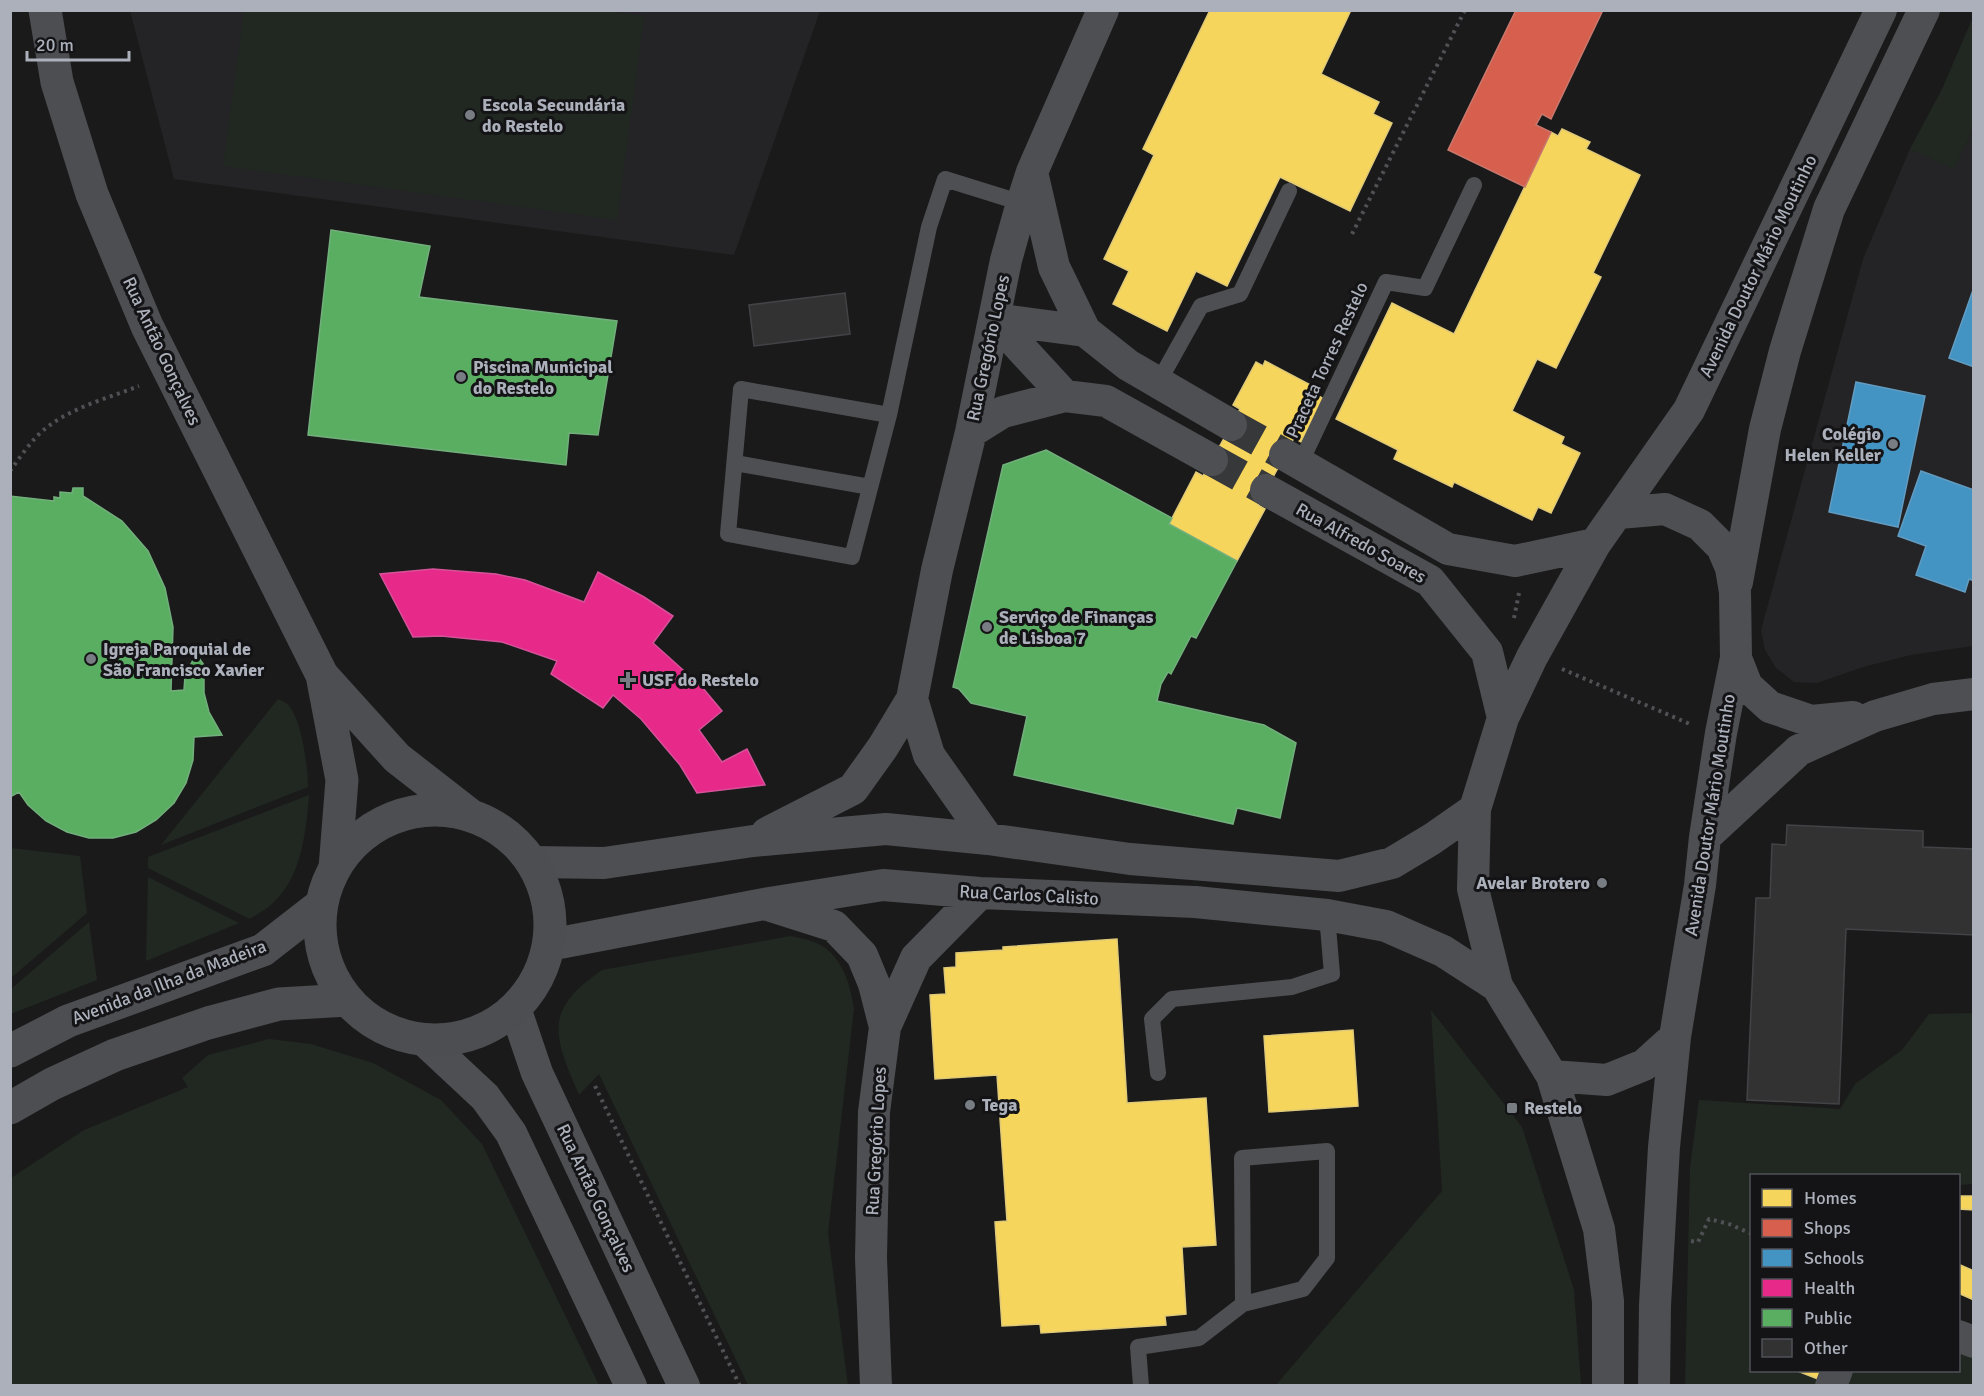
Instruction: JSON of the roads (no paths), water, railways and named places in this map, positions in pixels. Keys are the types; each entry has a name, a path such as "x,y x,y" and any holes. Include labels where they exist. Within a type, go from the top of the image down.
{"main road":[{"name":"Rua Antão Gonçalves","path":"45,10 57,82 92,194 147,326 322,675 397,758 469,814"},
{"name":"Rua Antão Gonçalves","path":"322,675 342,780 335,868"},
{"path":"430,809 469,814 505,832 532,862 544,887 548,906 549,945 537,979 514,1008 488,1028 457,1038 424,1040 396,1033 370,1020 348,1000 330,971 321,938 322,904 335,868 358,838 391,818 430,809"},
{"name":"Avenida da Ilha da Madeira","path":"10,1051 68,1021 263,950 322,904"},
{"path":"10,1108 52,1084 115,1055 208,1023 279,1004 348,1000"}],"street":[{"name":"Rua Gregório Lopes","path":"912,699 937,570 971,432 1006,260 1032,171 1103,10"},
{"name":"Avenida Doutor Mário Moutinho","path":"1608,1386 1608,1300 1599,1229 1552,1076 1497,986 1473,889 1475,808 1503,718 1532,657 1595,544 1619,513 1689,410 1881,10"},
{"name":"Avenida Doutor Mário Moutinho","path":"1735,592 1765,429 1785,351 1829,209 1924,10"},
{"path":"1032,171 1054,267 1085,331 1128,365 1232,425"},
{"path":"994,319 1085,331"},
{"path":"994,319 1065,396"},
{"path":"971,432 1003,412 1065,396 1106,401 1212,460"},
{"name":"Rua Alfredo Soares","path":"1503,718 1487,652 1430,581 1273,494 1292,460 1448,549 1515,561 1595,544"},
{"name":"Avenida Doutor Mário Moutinho","path":"1619,513 1665,509 1700,525 1722,547 1731,568 1735,592 1736,658 1704,837 1700,885 1675,1038 1664,1146 1654,1386"},
{"path":"1736,658 1747,686 1770,707 1811,721 1875,716"},
{"path":"1704,837 1799,750 1875,716 1934,699 1974,694"},
{"path":"912,699 929,755 988,839"},
{"path":"753,841 853,789 883,747 912,699"},
{"path":"532,862 604,863 753,841 886,829 988,839 1130,859 1339,876 1392,863 1432,839 1475,808"},
{"name":"Rua Carlos Calisto","path":"549,945 764,904 883,885 980,893 1195,902 1327,915 1386,926 1443,951 1497,986"},
{"name":"Rua Gregório Lopes","path":"876,1386 871,1258 874,1113 885,1027 916,958 980,893"},
{"path":"764,904 834,926 862,955 874,984 885,1027"},
{"name":"Rua Antão Gonçalves","path":"514,1008 537,1073 684,1386"},
{"path":"1552,1076 1607,1080 1644,1065 1675,1038"},
{"path":"424,1040 485,1097 511,1133 631,1386"},
{"path":"1960,1336 1974,1342"},
{"path":"1831,1386 1837,1372"}],"lane":[{"path":"889,415 741,389 728,534 852,557 889,415 929,227 945,179 1022,203"},
{"name":"Praceta Torres Restelo","path":"1292,460 1386,282 1425,288 1474,185"},
{"path":"1158,383 1201,306 1240,294 1289,190"},
{"path":"735,463 870,487"},
{"path":"1158,1072 1152,1019 1172,999 1292,987 1332,974 1327,915"},
{"path":"1141,1386 1138,1347 1199,1338 1244,1304 1303,1289 1327,1258 1328,1151 1242,1158 1244,1304"}],"tunnel":[{"path":"1231,425 1285,455"},
{"path":"1212,460 1266,490"}],"place":[{"name":"Escola Secundária do Restelo","path":"470,115"},
{"name":"Piscina Municipal do Restelo","path":"461,377"},
{"name":"Colégio Helen Keller","path":"1893,444"},
{"name":"Serviço de Finanças de Lisboa 7","path":"987,627"},
{"name":"Igreja Paroquial de São Francisco Xavier","path":"91,659"},
{"name":"USF do Restelo","path":"628,680"},
{"name":"Avelar Brotero","path":"1602,883"},
{"name":"Tega","path":"970,1105"},
{"name":"Restelo","path":"1512,1108"}]}
